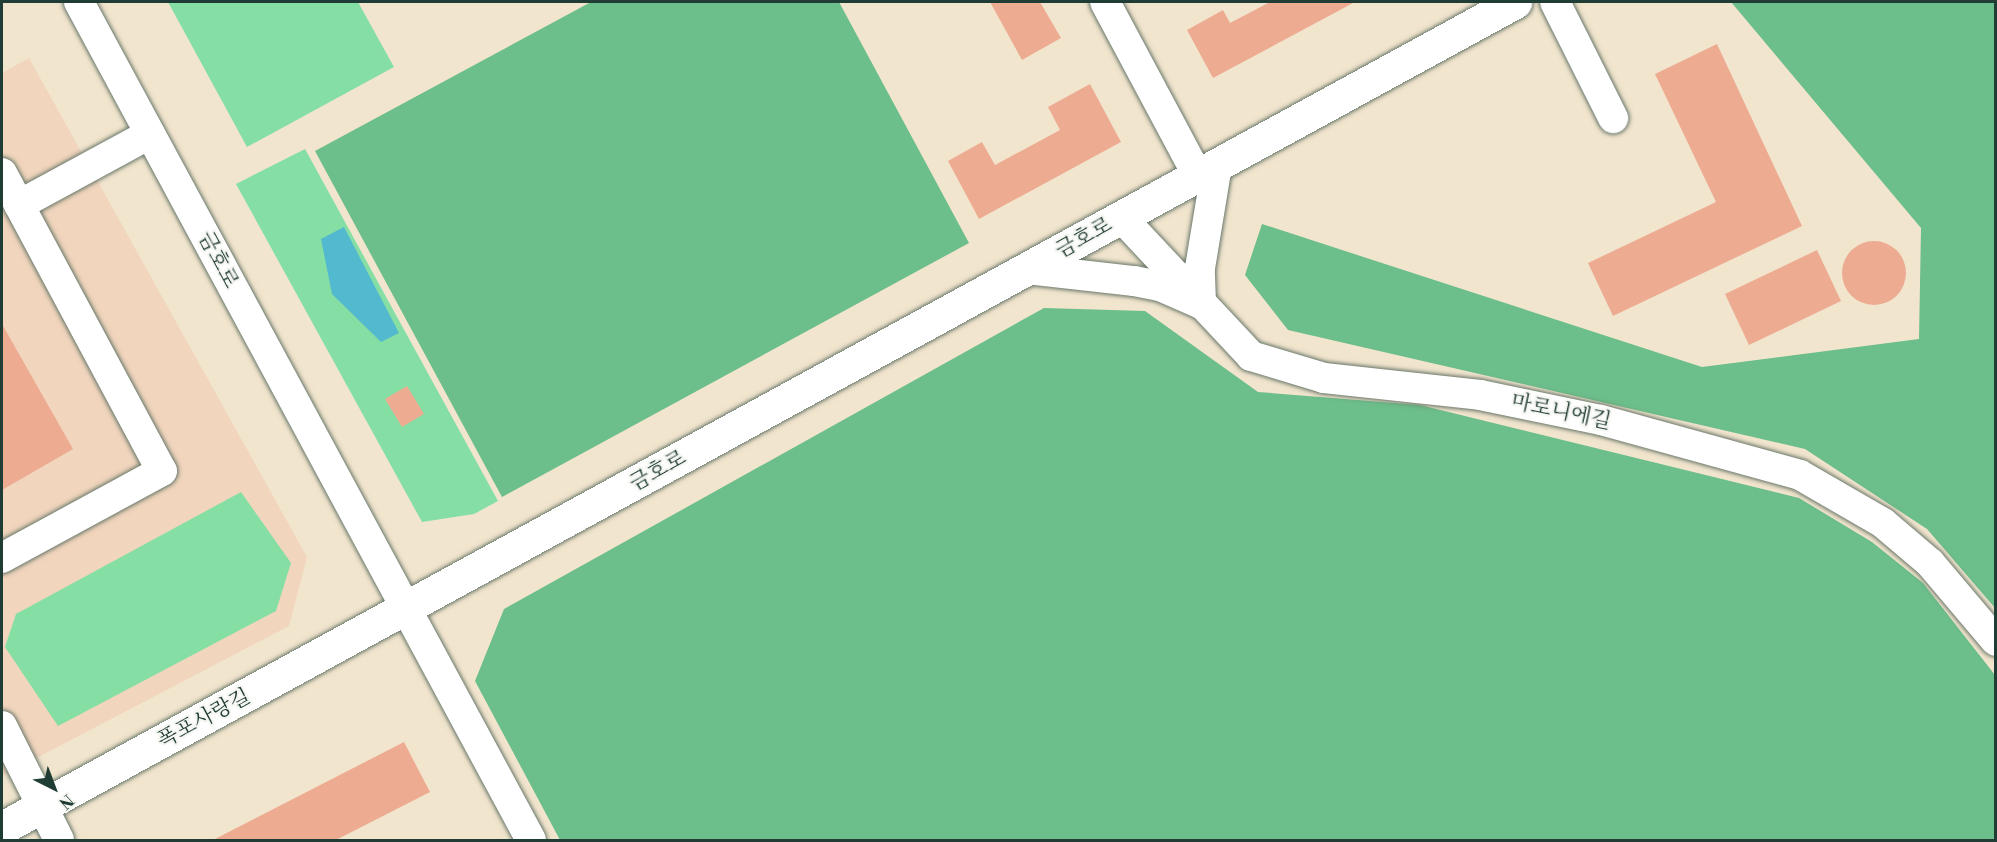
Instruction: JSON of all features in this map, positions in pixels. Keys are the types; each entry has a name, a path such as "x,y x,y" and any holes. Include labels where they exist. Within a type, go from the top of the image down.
{"street":[{"name":"금호로","path":"79,2 407,609 1515,2"},
{"path":"1027,269 1134,280 1160,286 1201,304 1200,268 1208,170 1105,2"},
{"path":"1555,2 1613,118"},
{"path":"19,205 150,134"},
{"path":"2,173 162,471 2,558"},
{"name":"마로니에길","path":"1122,218 1251,356 1289,370 1513,401 1601,420 1800,476 1884,523 1930,563 1995,641"},
{"path":"407,609 531,840"},
{"name":"폭포사랑길","path":"2,828 407,609"},
{"path":"2,726 59,840"}],"shaded area":[{"path":"29,58 307,557 289,626 2,776 2,73"}],"green space":[{"path":"168,2 358,2 394,67 247,147"},
{"path":"591,2 839,2 969,243 502,497 315,151"},
{"path":"1731,2 1995,2 1995,608 1927,529 1805,449 1288,330 1245,275 1262,224 1702,367 1919,339 1921,228"},
{"path":"305,149 498,501 474,514 422,522 236,184"},
{"path":"1044,308 1145,311 1258,392 1420,405 1799,498 1872,542 1923,583 1995,675 1995,840 560,840 475,681 504,609"},
{"path":"241,492 291,563 276,611 58,726 5,647 16,614"}],"water":[{"path":"344,227 399,333 381,342 332,294 321,239"}],"building":[{"path":"990,2 1040,2 1061,38 1022,60"},
{"path":"1270,2 1355,2 1213,78 1187,30 1223,10 1230,23"},
{"path":"1717,44 1802,226 1613,316 1588,263 1716,202 1655,74"},
{"path":"1090,84 1121,142 979,219 948,161 982,142 995,165 1060,130 1048,107"},
{"path":"1868,241 1880,241 1897,250 1904,261 1906,273 1904,285 1897,296 1880,305 1868,305 1856,300 1847,291 1842,279 1842,267 1847,255 1856,246"},
{"path":"1817,250 1841,301 1749,345 1725,294"},
{"path":"2,324 73,449 2,490"},
{"path":"407,386 424,414 402,427 385,399"},
{"path":"404,742 430,792 336,840 213,840"}]}
